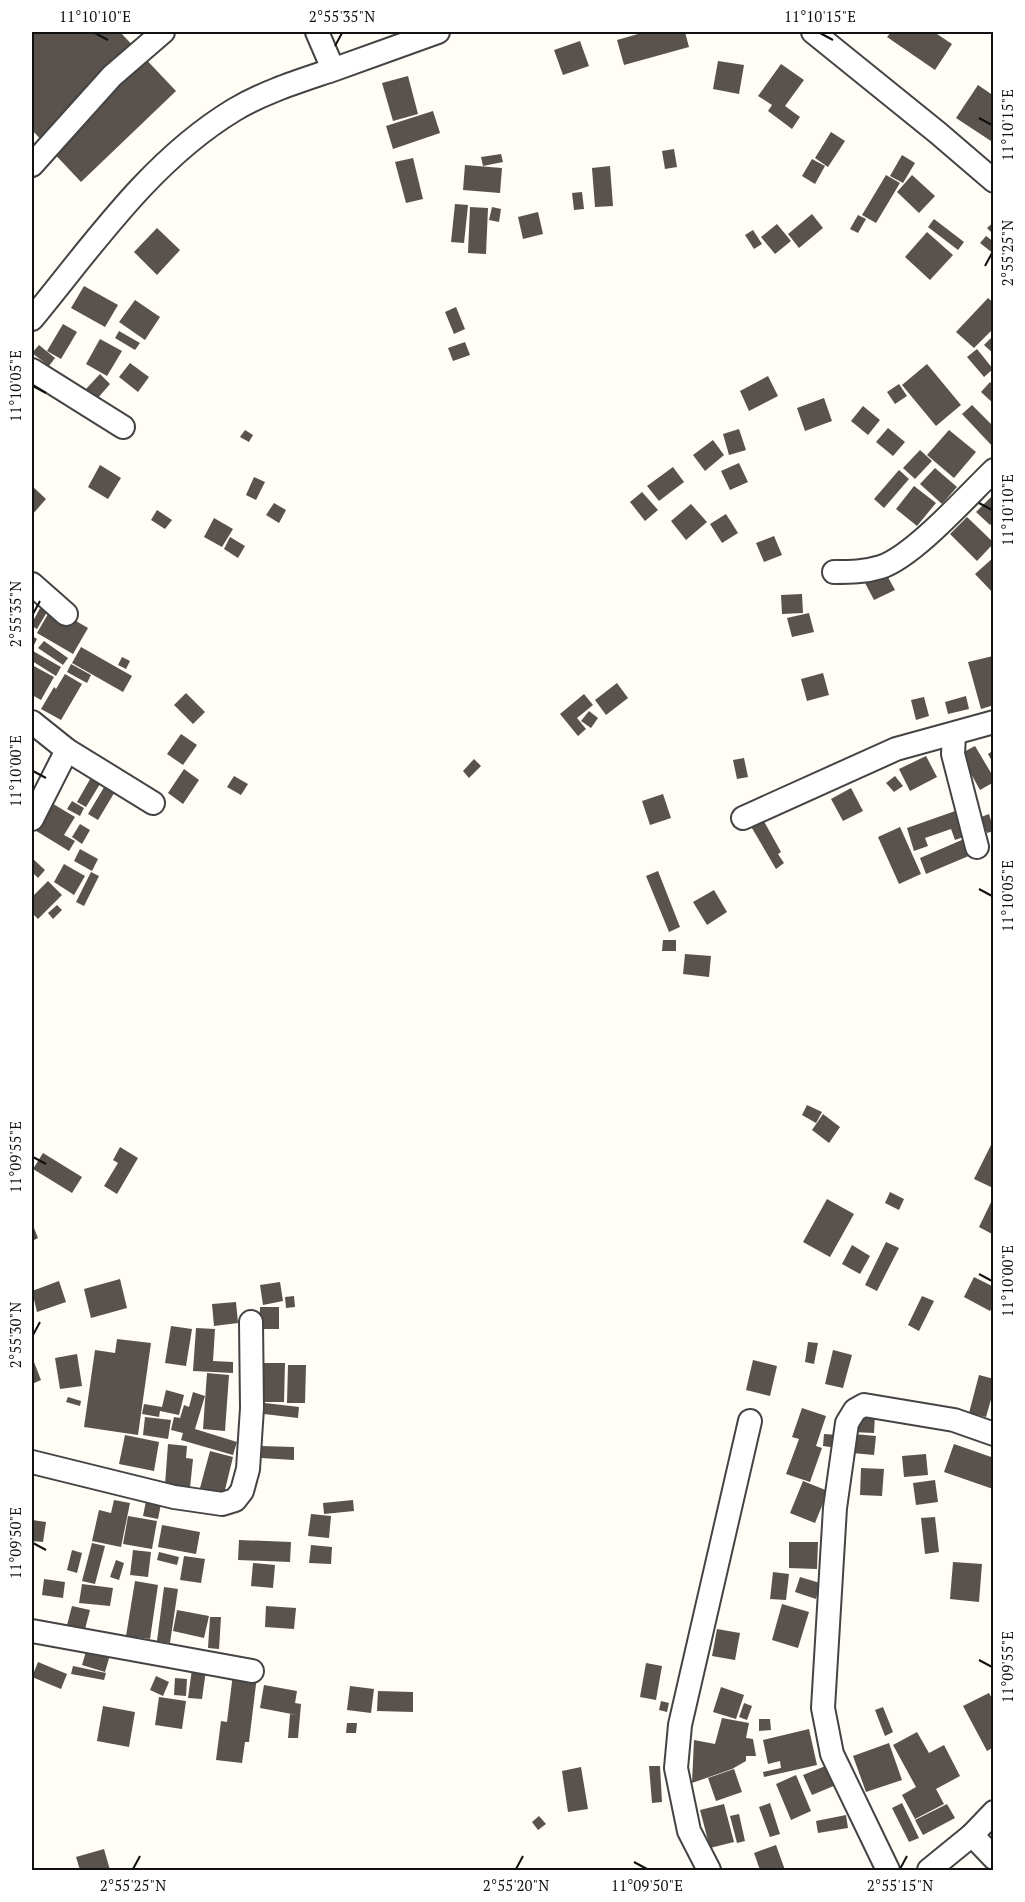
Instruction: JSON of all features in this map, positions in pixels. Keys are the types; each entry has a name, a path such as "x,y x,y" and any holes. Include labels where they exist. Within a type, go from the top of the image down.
{"street":[{"path":"32,165 112,76 163,32"},
{"path":"317,32 333,69"},
{"path":"32,319 142,185 190,142 233,111 295,81 438,32"},
{"path":"813,32 993,181"},
{"path":"32,370 123,427"},
{"path":"834,572 859,572 882,566 899,557 915,546 993,470"},
{"path":"32,584 66,614"},
{"path":"32,722 67,750 153,803"},
{"path":"743,818 896,749 993,722"},
{"path":"954,734 953,754 977,847"},
{"path":"32,819 67,750"},
{"path":"32,1462 174,1497 222,1504 235,1500 243,1491 248,1469 252,1408 251,1322"},
{"path":"888,1870 832,1754 823,1708 836,1508 847,1423 855,1410 864,1405 954,1420 993,1434"},
{"path":"709,1870 689,1831 676,1768 680,1725 750,1420"},
{"path":"32,1631 252,1671"},
{"path":"928,1870 972,1835 993,1812"},
{"path":"972,1835 993,1858"}],"building":[{"path":"32,32 120,32 176,91 81,182 32,130"},
{"path":"645,32 685,32 689,47 624,65 617,40"},
{"path":"891,32 934,32 952,44 935,70 887,37"},
{"path":"580,41 589,66 563,75 554,50"},
{"path":"718,61 744,65 739,94 713,89"},
{"path":"781,64 804,80 785,106 800,117 792,129 768,111 772,105 758,96"},
{"path":"408,76 418,114 393,121 382,83"},
{"path":"978,85 994,96 994,143 956,118"},
{"path":"433,111 440,133 393,149 386,126"},
{"path":"831,132 845,141 828,167 815,158"},
{"path":"674,149 677,167 665,169 662,151"},
{"path":"501,154 503,162 483,166 481,157"},
{"path":"902,155 915,163 903,183 890,176"},
{"path":"413,158 423,199 406,203 395,162"},
{"path":"812,159 825,166 815,184 802,176"},
{"path":"465,165 502,168 500,193 463,190"},
{"path":"610,166 613,206 595,207 592,168"},
{"path":"886,175 900,183 876,223 862,215"},
{"path":"912,175 935,196 919,213 897,192"},
{"path":"582,192 584,209 574,210 572,193"},
{"path":"455,204 468,205 464,243 451,242"},
{"path":"470,207 488,208 486,254 468,253"},
{"path":"492,207 501,209 499,222 489,220"},
{"path":"538,212 543,234 523,239 518,217"},
{"path":"812,214 823,228 799,248 788,234"},
{"path":"858,215 866,219 858,233 850,229"},
{"path":"934,219 964,242 958,250 928,227"},
{"path":"994,222 994,235 987,228"},
{"path":"777,224 791,241 775,254 761,237"},
{"path":"157,228 180,250 157,275 134,252"},
{"path":"753,230 762,244 754,249 745,235"},
{"path":"927,232 953,255 930,280 905,257"},
{"path":"986,236 994,242 994,254 980,243"},
{"path":"84,286 118,305 105,327 71,308"},
{"path":"988,298 994,303 994,328 974,348 956,332"},
{"path":"135,300 160,317 145,340 119,322"},
{"path":"456,307 465,329 454,334 445,312"},
{"path":"63,324 77,332 61,359 47,351"},
{"path":"119,331 140,343 135,350 115,338"},
{"path":"994,335 994,354 984,345"},
{"path":"100,339 122,351 107,376 86,364"},
{"path":"465,342 470,355 453,361 448,348"},
{"path":"39,345 55,358 49,366 32,353"},
{"path":"977,349 993,369 984,377 967,357"},
{"path":"130,363 149,377 138,392 119,377"},
{"path":"927,364 961,405 936,426 902,385"},
{"path":"100,374 110,384 97,399 86,389"},
{"path":"768,376 778,396 749,411 740,391"},
{"path":"990,382 994,386 994,404 981,392"},
{"path":"899,384 907,396 895,404 887,392"},
{"path":"824,398 832,421 805,431 797,408"},
{"path":"972,405 994,427 994,448 962,414"},
{"path":"863,406 880,420 868,435 851,421"},
{"path":"888,428 905,442 893,456 876,442"},
{"path":"739,429 746,450 729,455 723,434"},
{"path":"245,430 253,435 249,442 240,437"},
{"path":"949,430 976,452 954,478 927,455"},
{"path":"713,440 724,455 705,471 693,455"},
{"path":"920,450 932,461 915,479 903,468"},
{"path":"739,463 748,482 730,490 721,471"},
{"path":"100,465 121,478 108,499 88,487"},
{"path":"673,467 684,482 659,501 647,486"},
{"path":"935,468 957,487 942,504 920,484"},
{"path":"899,470 909,479 884,508 874,499"},
{"path":"254,477 265,482 256,500 246,495"},
{"path":"32,486 46,499 32,515"},
{"path":"914,486 936,503 917,526 896,509"},
{"path":"642,492 658,510 645,521 630,502"},
{"path":"994,494 994,521 990,525 976,512"},
{"path":"274,503 286,510 279,523 266,515"},
{"path":"691,504 707,522 686,540 671,521"},
{"path":"157,510 172,520 165,529 151,520"},
{"path":"726,514 738,533 722,543 710,524"},
{"path":"967,517 994,543 977,561 950,534"},
{"path":"214,518 233,529 222,547 204,537"},
{"path":"774,536 782,555 764,562 756,543"},
{"path":"230,537 245,546 238,558 224,549"},
{"path":"994,557 994,594 975,574"},
{"path":"884,570 895,590 874,600 864,581"},
{"path":"802,594 803,613 782,614 781,595"},
{"path":"52,607 88,628 73,654 37,633"},
{"path":"40,608 47,612 37,629 32,626 32,623"},
{"path":"809,613 814,632 792,637 787,618"},
{"path":"32,636 37,639 32,649"},
{"path":"44,641 68,658 63,665 38,648"},
{"path":"81,647 132,676 123,692 72,663"},
{"path":"33,651 61,667 56,676 32,661"},
{"path":"993,656 994,705 981,709 968,662"},
{"path":"122,657 130,661 126,669 118,665"},
{"path":"71,664 91,675 87,683 67,672"},
{"path":"32,665 54,677 41,700 32,695"},
{"path":"823,673 829,695 807,701 801,679"},
{"path":"65,674 82,684 61,720 41,709"},
{"path":"617,683 628,698 606,715 595,700"},
{"path":"186,693 205,712 193,724 174,705"},
{"path":"584,694 593,705 577,718 586,729 578,736 560,714"},
{"path":"966,696 969,709 948,714 945,702"},
{"path":"924,697 929,716 916,720 911,700"},
{"path":"589,711 598,718 591,728 581,721"},
{"path":"181,734 197,745 183,765 167,754"},
{"path":"975,746 994,778 994,782 980,790 960,754"},
{"path":"994,750 994,765 988,754"},
{"path":"926,756 937,777 910,791 899,769"},
{"path":"744,758 748,777 737,779 733,760"},
{"path":"474,759 481,766 469,778 463,771"},
{"path":"184,769 199,780 183,804 168,793"},
{"path":"93,774 103,779 86,807 77,802"},
{"path":"234,776 248,784 241,795 227,787"},
{"path":"895,776 903,786 894,792 886,783"},
{"path":"106,784 116,790 98,820 88,814"},
{"path":"851,788 863,811 843,821 831,799"},
{"path":"663,794 671,818 650,825 642,801"},
{"path":"72,801 84,808 80,816 67,809"},
{"path":"50,802 75,817 64,835 75,841 69,851 33,829"},
{"path":"958,810 966,836 955,840 951,829 925,838 928,846 914,851 907,828"},
{"path":"989,814 994,831 987,833 981,817"},
{"path":"761,816 781,852 778,854 784,863 776,869 749,823"},
{"path":"80,824 90,830 82,844 72,837"},
{"path":"900,827 921,874 899,884 878,837"},
{"path":"964,839 971,855 926,874 920,858"},
{"path":"80,849 98,859 92,871 74,861"},
{"path":"32,858 45,870 38,878 32,872"},
{"path":"64,864 85,876 74,895 54,882"},
{"path":"658,871 680,927 669,932 646,876"},
{"path":"91,872 99,876 84,906 76,902"},
{"path":"48,881 62,895 38,919 32,913 32,897"},
{"path":"714,890 727,912 707,925 693,902"},
{"path":"57,905 62,910 53,919 48,913"},
{"path":"663,940 676,940 676,951 662,951"},
{"path":"685,954 711,956 709,977 683,974"},
{"path":"807,1105 822,1112 816,1123 802,1115"},
{"path":"823,1114 840,1127 829,1143 812,1130"},
{"path":"994,1139 994,1181 991,1187 974,1179"},
{"path":"120,1147 138,1158 117,1194 104,1186 118,1163 113,1160"},
{"path":"43,1153 82,1177 72,1193 33,1169"},
{"path":"890,1192 904,1199 899,1210 885,1203"},
{"path":"994,1196 994,1230 992,1234 979,1227"},
{"path":"827,1199 854,1214 830,1257 803,1242"},
{"path":"32,1223 38,1238 32,1241"},
{"path":"886,1242 899,1248 877,1291 865,1285"},
{"path":"852,1245 870,1256 860,1274 842,1264"},
{"path":"974,1277 994,1287 994,1304 990,1311 964,1297"},
{"path":"120,1279 127,1308 91,1318 84,1289"},
{"path":"59,1281 66,1302 37,1312 32,1291"},
{"path":"280,1282 283,1301 263,1305 260,1285"},
{"path":"294,1296 295,1307 286,1308 285,1297"},
{"path":"922,1296 934,1301 919,1331 908,1325"},
{"path":"236,1302 238,1323 214,1326 212,1304"},
{"path":"260,1307 279,1307 279,1329 259,1329"},
{"path":"171,1326 192,1329 186,1366 165,1363"},
{"path":"196,1328 215,1329 213,1361 233,1362 233,1373 193,1371"},
{"path":"117,1339 151,1343 138,1435 84,1427 95,1350 115,1353"},
{"path":"808,1342 818,1343 814,1364 805,1362"},
{"path":"833,1350 852,1355 843,1388 825,1384"},
{"path":"77,1354 82,1386 60,1389 55,1358"},
{"path":"32,1357 41,1380 32,1384"},
{"path":"753,1360 777,1366 770,1396 746,1390"},
{"path":"264,1363 285,1363 284,1402 263,1402"},
{"path":"288,1365 306,1365 305,1403 287,1403"},
{"path":"207,1373 229,1375 225,1431 203,1429"},
{"path":"979,1375 994,1379 994,1389 986,1417 969,1413"},
{"path":"166,1390 184,1395 179,1415 160,1411 159,1417 142,1414 144,1404 162,1407"},
{"path":"193,1392 205,1396 195,1429 237,1442 233,1455 181,1440 183,1433 171,1430 174,1417 180,1418 184,1405 189,1407"},
{"path":"68,1397 81,1401 80,1406 66,1402"},
{"path":"265,1403 299,1407 298,1418 264,1414"},
{"path":"802,1408 826,1416 816,1446 822,1448 810,1482 786,1474 799,1439 792,1437"},
{"path":"853,1414 875,1415 874,1433 852,1432"},
{"path":"145,1417 171,1420 168,1439 143,1435"},
{"path":"824,1434 838,1435 837,1448 823,1446"},
{"path":"854,1434 876,1436 874,1455 852,1453"},
{"path":"125,1435 159,1442 154,1471 119,1464"},
{"path":"168,1444 187,1446 186,1458 193,1459 190,1488 165,1485"},
{"path":"954,1444 994,1458 993,1489 944,1472"},
{"path":"261,1446 294,1447 294,1460 261,1458"},
{"path":"210,1451 233,1457 224,1494 200,1488"},
{"path":"926,1454 928,1475 904,1477 902,1456"},
{"path":"861,1468 884,1469 882,1496 860,1495"},
{"path":"935,1480 938,1502 916,1505 913,1483"},
{"path":"803,1481 828,1491 815,1523 790,1513"},
{"path":"114,1500 130,1503 121,1547 92,1541 99,1510 111,1513"},
{"path":"353,1500 354,1511 324,1514 323,1503"},
{"path":"146,1501 161,1504 158,1519 143,1516"},
{"path":"311,1514 331,1516 329,1538 308,1536"},
{"path":"128,1516 157,1521 152,1549 123,1544"},
{"path":"935,1517 939,1552 925,1554 921,1518"},
{"path":"32,1520 46,1522 43,1542 32,1541"},
{"path":"162,1525 200,1532 196,1554 158,1547"},
{"path":"239,1540 291,1542 290,1562 238,1560"},
{"path":"789,1542 818,1542 817,1569 789,1568"},
{"path":"92,1543 105,1546 95,1584 82,1581"},
{"path":"311,1545 332,1547 331,1564 309,1563"},
{"path":"72,1550 82,1553 77,1573 67,1570"},
{"path":"133,1550 151,1552 148,1577 130,1575"},
{"path":"159,1552 179,1557 177,1565 157,1560"},
{"path":"184,1556 205,1559 201,1583 180,1580"},
{"path":"116,1560 124,1563 119,1580 110,1577"},
{"path":"953,1562 982,1564 979,1602 950,1599"},
{"path":"253,1563 275,1565 273,1588 251,1586"},
{"path":"773,1572 789,1574 786,1600 770,1599"},
{"path":"800,1577 820,1583 816,1599 795,1592"},
{"path":"44,1579 65,1582 63,1598 42,1595"},
{"path":"135,1581 158,1585 150,1639 126,1636"},
{"path":"82,1584 113,1588 110,1606 79,1603"},
{"path":"164,1587 178,1589 170,1643 157,1641"},
{"path":"782,1604 809,1612 798,1648 772,1640"},
{"path":"72,1606 90,1610 84,1633 66,1629"},
{"path":"266,1606 296,1608 294,1629 265,1627"},
{"path":"177,1610 209,1616 204,1638 173,1631"},
{"path":"210,1617 221,1617 219,1649 208,1648"},
{"path":"717,1629 740,1633 735,1660 712,1656"},
{"path":"87,1648 110,1655 105,1672 82,1665"},
{"path":"38,1662 67,1674 61,1689 32,1677"},
{"path":"646,1663 662,1666 656,1700 640,1697"},
{"path":"73,1666 106,1673 104,1680 71,1674"},
{"path":"192,1669 206,1670 202,1699 188,1698"},
{"path":"233,1674 257,1676 249,1742 245,1742 242,1763 216,1760 221,1721 227,1722"},
{"path":"156,1676 169,1682 163,1696 150,1690"},
{"path":"175,1678 187,1679 186,1696 174,1695"},
{"path":"264,1685 297,1691 295,1703 301,1704 298,1738 288,1738 290,1714 297,1715 260,1708"},
{"path":"350,1686 374,1689 371,1713 347,1710"},
{"path":"721,1687 744,1695 736,1719 713,1712"},
{"path":"378,1691 413,1692 413,1712 377,1711"},
{"path":"989,1693 994,1702 994,1747 987,1751 963,1706"},
{"path":"159,1697 186,1701 182,1729 155,1725"},
{"path":"661,1701 669,1703 667,1712 659,1710"},
{"path":"744,1703 752,1706 747,1720 739,1717"},
{"path":"103,1706 135,1712 129,1747 97,1741"},
{"path":"883,1707 893,1732 885,1736 875,1710"},
{"path":"722,1718 749,1723 746,1738 753,1739 756,1756 746,1756 746,1761 732,1769 692,1783 694,1740 715,1744"},
{"path":"759,1719 770,1719 771,1730 759,1731"},
{"path":"347,1723 357,1723 356,1733 346,1733"},
{"path":"809,1729 817,1765 764,1777 763,1772 781,1768 780,1761 768,1764 763,1740"},
{"path":"917,1732 929,1753 944,1745 960,1776 936,1789 944,1804 915,1819 902,1795 916,1787 893,1745"},
{"path":"889,1743 902,1780 866,1792 853,1756"},
{"path":"828,1765 836,1785 812,1795 803,1775"},
{"path":"649,1766 660,1766 662,1802 652,1803"},
{"path":"581,1767 588,1809 568,1812 562,1771"},
{"path":"734,1769 742,1792 716,1801 708,1778"},
{"path":"796,1775 811,1811 791,1820 776,1784"},
{"path":"770,1803 780,1834 770,1837 759,1807"},
{"path":"902,1803 919,1838 909,1842 892,1808"},
{"path":"724,1804 734,1842 710,1848 700,1810"},
{"path":"947,1804 955,1818 923,1835 915,1820"},
{"path":"739,1814 745,1841 737,1843 730,1816"},
{"path":"846,1815 848,1828 818,1833 816,1821"},
{"path":"539,1816 546,1824 538,1830 532,1822"},
{"path":"776,1845 785,1870 760,1870 754,1853"},
{"path":"104,1849 110,1870 80,1870 76,1857"}]}
